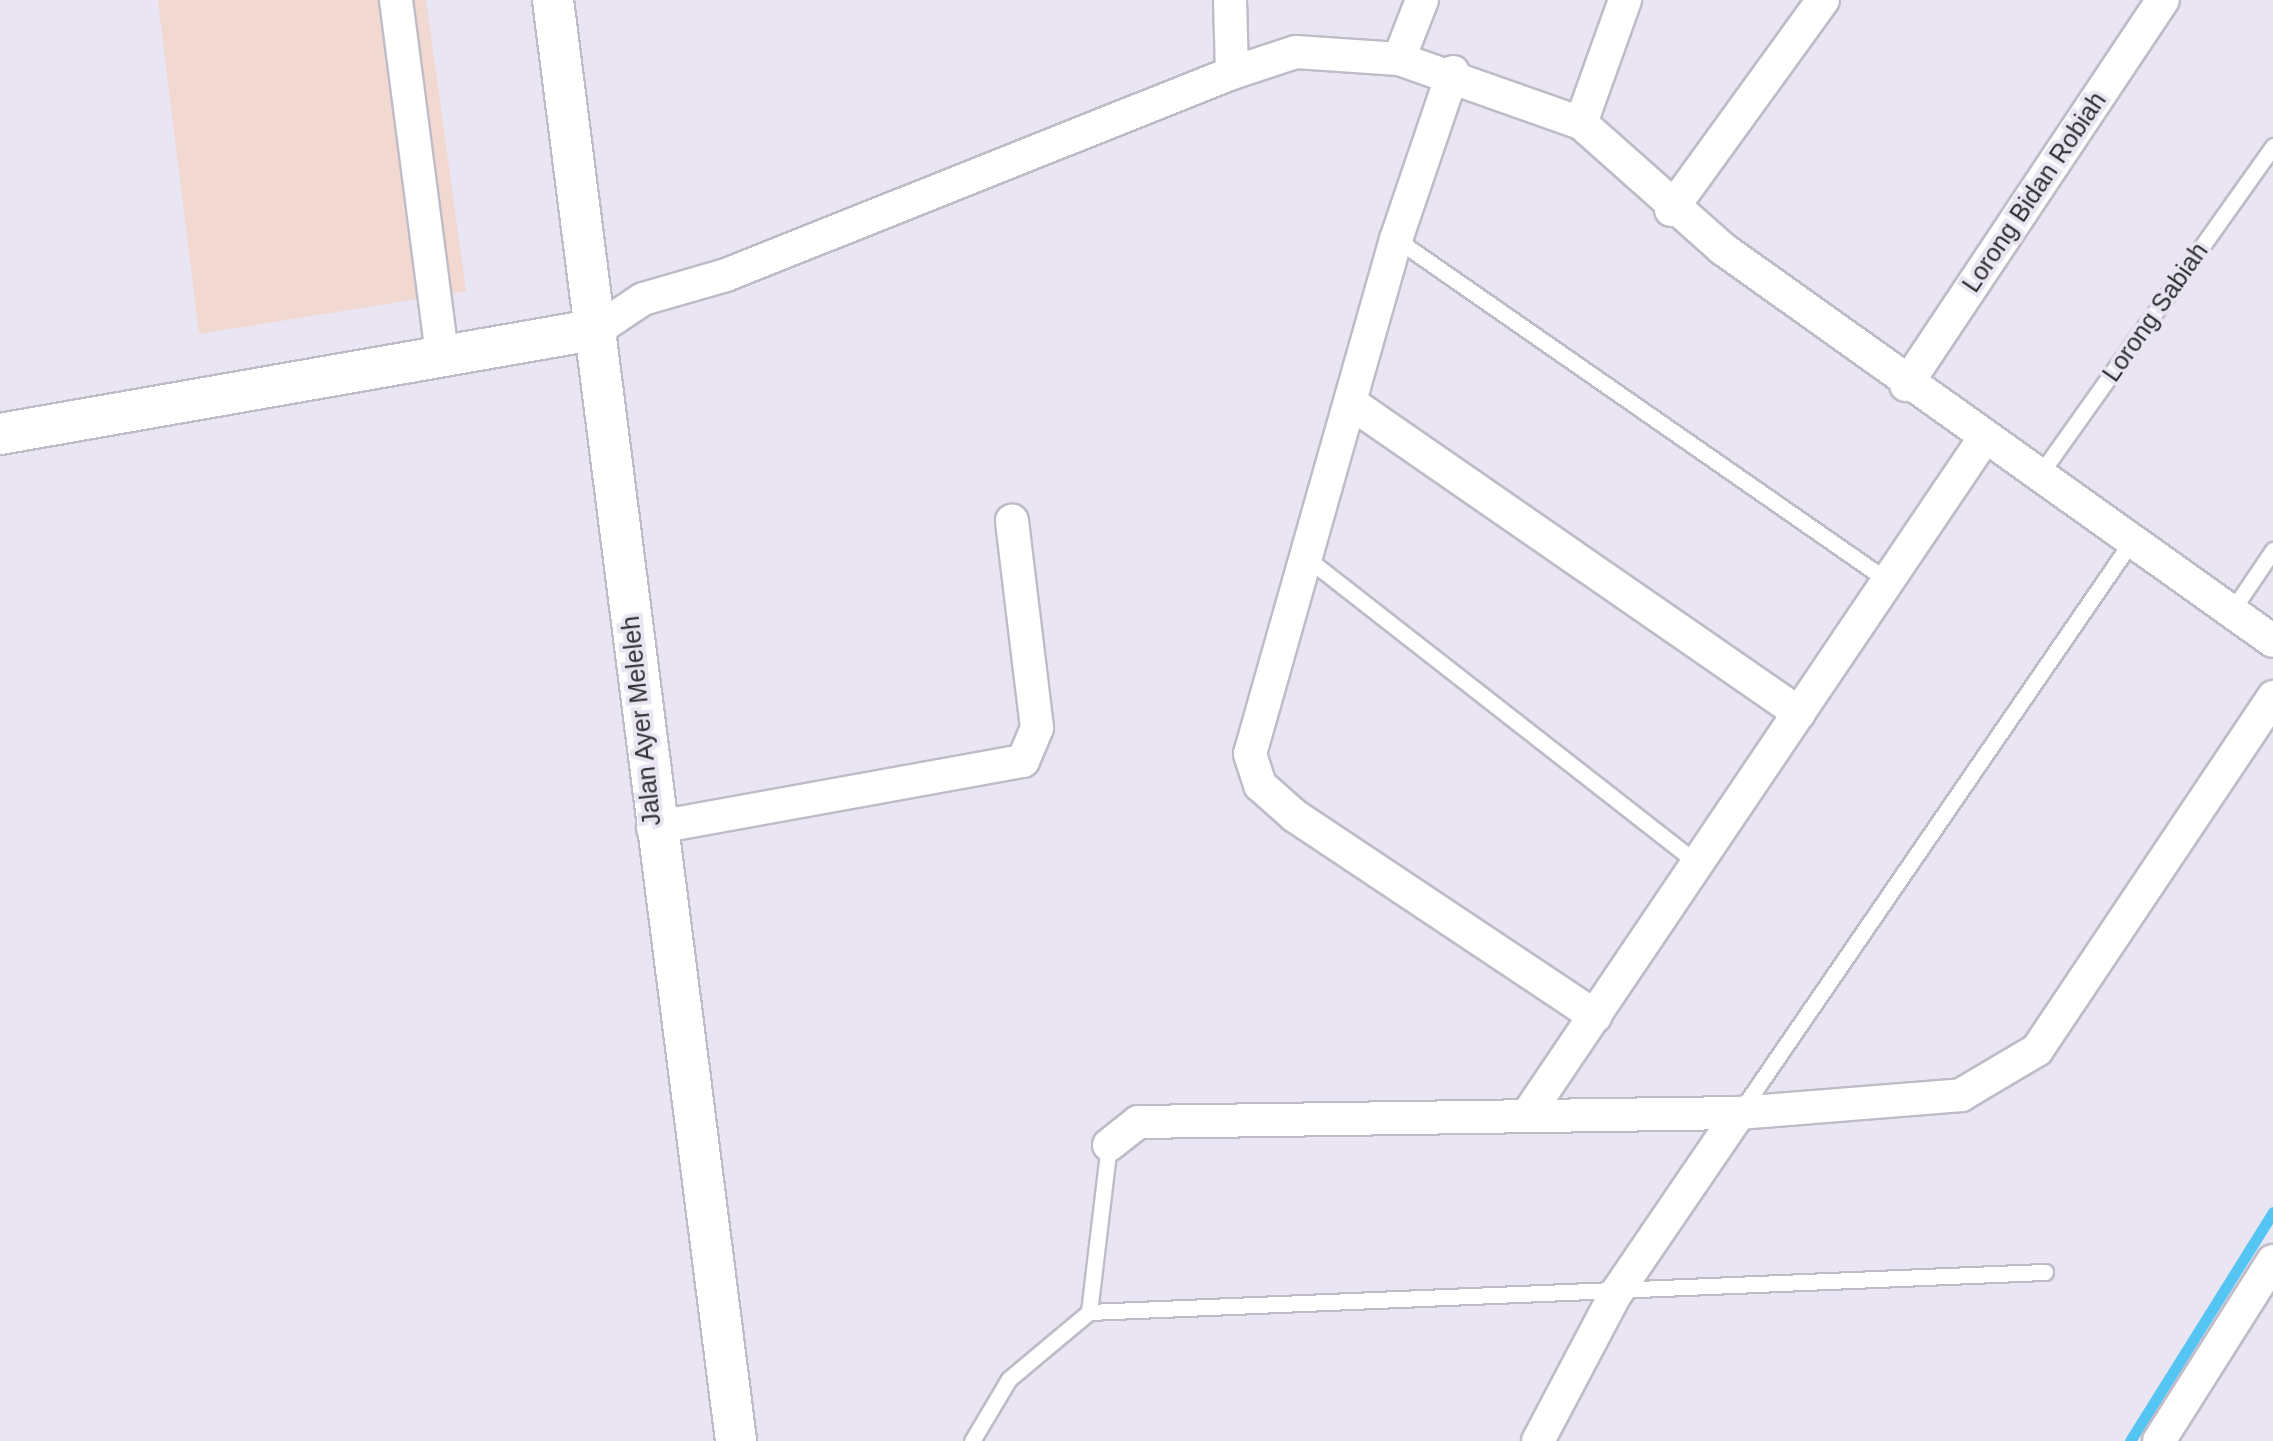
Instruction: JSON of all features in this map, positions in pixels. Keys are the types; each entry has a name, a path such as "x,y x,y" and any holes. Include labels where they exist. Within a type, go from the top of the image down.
{"street":[{"path":"396,0 442,352"},
{"name":"Jalan Ayer Meleleh","path":"553,0 598,329 652,828 736,1441"},
{"path":"1230,0 1232,73"},
{"path":"1399,59 1422,0"},
{"path":"1581,124 1626,0"},
{"path":"1671,210 1823,0"},
{"name":"Lorong Bidan Robiah","path":"1906,385 2162,0"},
{"path":"0,434 442,352 598,329 643,300 726,275 1232,73 1296,52 1399,59 1452,72 1581,124 1671,210 1906,385 2273,641"},
{"path":"1452,72 1396,239 1250,754 1260,785 1594,1016"},
{"path":"1351,403 1800,713"},
{"path":"1530,1111 1983,440"},
{"path":"652,828 1023,760 1036,716 1012,520"},
{"path":"1109,1144 1138,1122 1530,1111 1738,1113 1961,1095 2037,1050 2273,697"},
{"path":"1538,1441 1615,1294 1738,1113"},
{"path":"2160,1441 2273,1261"}],"lane":[{"name":"Lorong Sabiah","path":"2037,478 2273,146"},
{"path":"1396,239 1888,580"},
{"path":"1738,1113 2131,542"},
{"path":"2231,612 2273,550"},
{"path":"1308,559 1698,864"},
{"path":"1089,1312 1109,1144"},
{"path":"972,1441 1009,1379 1089,1312 1615,1294 2045,1272"}],"shaded area":[{"path":"158,0 426,0 466,291 199,334"}],"waterway":[{"path":"2130,1441 2273,1212"}]}
